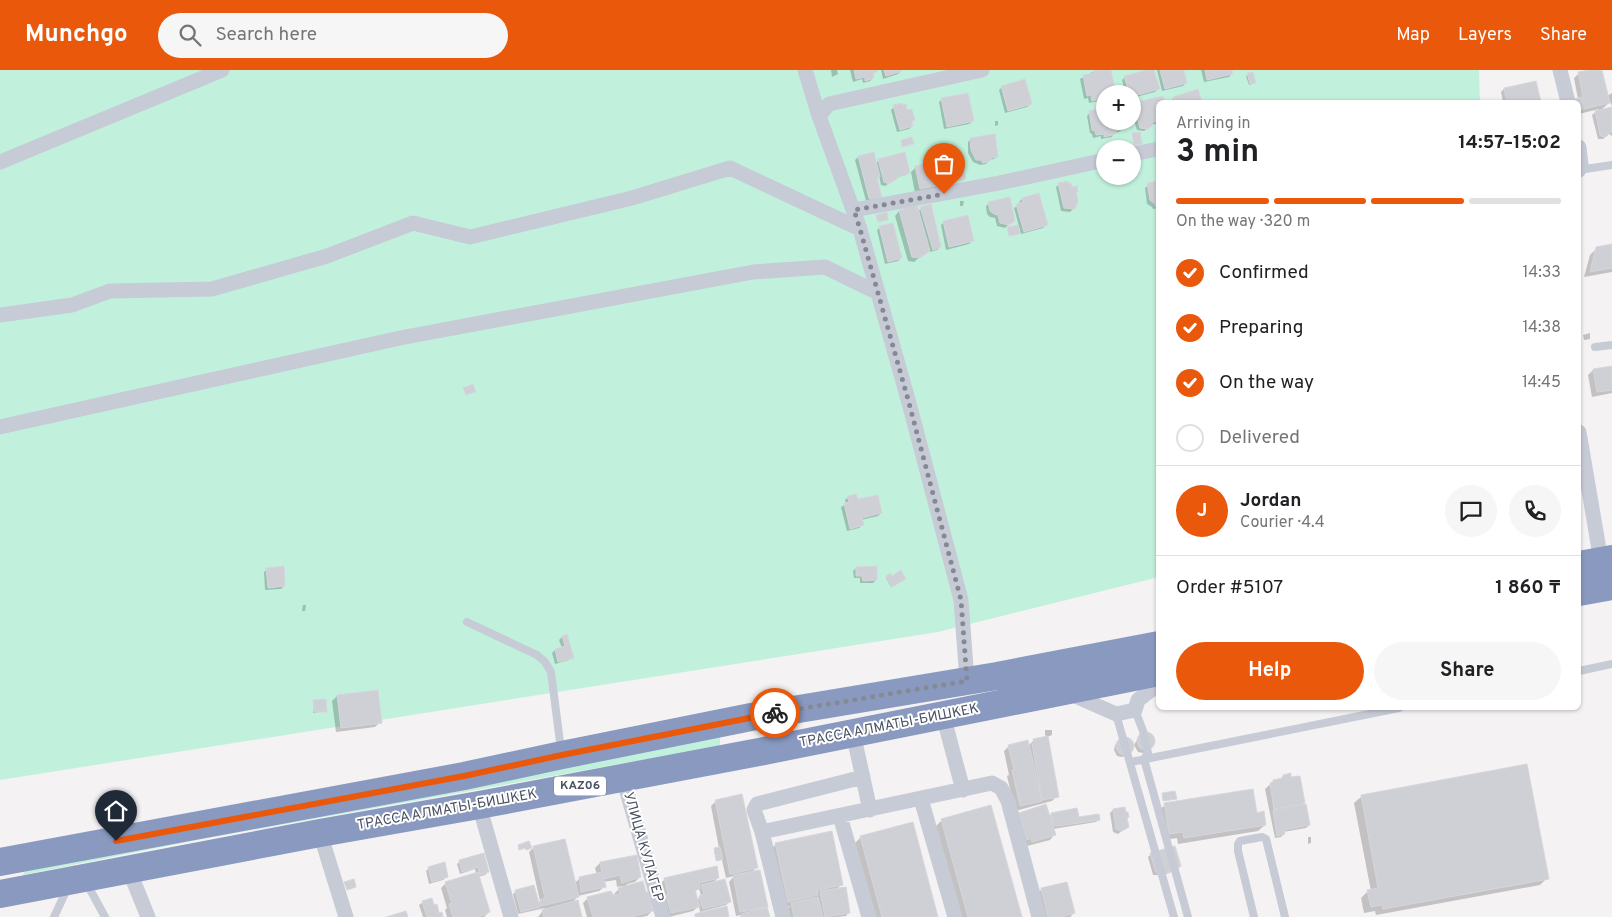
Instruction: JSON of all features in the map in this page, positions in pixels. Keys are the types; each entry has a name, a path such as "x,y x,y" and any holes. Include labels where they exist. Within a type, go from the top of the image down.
{"highway":[{"path":"1581,592 1612,586"},
{"name":"KАZ06","path":"0,863 464,776 751,717 967,681 1156,646"},
{"name":"ТРАССА АЛМАТЫ-БИШКЕК","path":"3,893 623,778 1156,673"},
{"path":"751,717 758,752"},
{"path":"0,863 3,893"}],"street":[{"path":"0,162 222,70"},
{"path":"805,70 819,116 860,229 961,600 967,681"},
{"path":"819,116 829,104 982,70"},
{"path":"1560,70 1568,100"},
{"path":"1141,152 1156,150"},
{"path":"854,210 999,184 1096,162"},
{"path":"0,315 72,305 110,291 212,289 327,256 413,223 470,237 632,198 730,168 860,229"},
{"path":"0,427 400,338 753,272 825,267 878,293"},
{"path":"1581,446 1597,561"},
{"path":"1054,693 1073,695 1116,714 1135,710 1138,700 1156,686"},
{"path":"944,715 963,790"},
{"path":"853,733 870,810"},
{"path":"783,917 762,832 754,810 757,804 863,777"},
{"name":"УЛИЦА КУЛАГЕР","path":"623,778 663,917"},
{"path":"762,832 992,783 1001,788 1008,802 1039,917"},
{"path":"921,799 955,917"},
{"path":"478,805 511,917"},
{"path":"840,816 869,917"},
{"path":"320,833 346,917"},
{"path":"130,870 148,917"}],"lane":[{"path":"1581,170 1612,166"},
{"path":"1596,347 1612,345"},
{"path":"467,622 537,654 545,662 550,672 562,755"},
{"path":"1581,671 1612,664"},
{"path":"1135,710 1148,753 1144,759 1188,917"},
{"path":"1131,762 1389,710"},
{"path":"1116,714 1174,917"},
{"path":"1254,917 1238,844 1240,841 1262,837 1266,839 1285,917"},
{"path":"54,917 78,880 105,917"}],"green space":[{"path":"0,70 1479,70 1480,100 1156,100 1156,578 938,632 0,780"},
{"path":"720,735 720,746 196,840 23,875 28,864"}],"building":[{"path":"854,70 877,70 877,72 873,73 874,78 865,81 865,77 856,79"},
{"path":"884,70 902,70 902,71 886,76"},
{"path":"1094,70 1111,70 1114,85 1096,85 1096,100 1092,101 1091,95 1087,96 1083,75 1094,73"},
{"path":"1146,70 1154,70 1160,89 1141,94 1141,85 1127,85 1124,76"},
{"path":"1160,70 1184,70 1187,83 1165,89"},
{"path":"1205,70 1232,70 1233,74 1207,80"},
{"path":"1602,70 1610,103 1581,110 1581,100 1574,100 1583,97 1578,72"},
{"path":"1253,72 1256,83 1250,84 1247,73"},
{"path":"1025,79 1032,104 1008,111 1001,86"},
{"path":"1536,81 1541,100 1507,100 1504,88"},
{"path":"1198,89 1201,100 1174,100 1173,97"},
{"path":"968,93 974,121 947,127 941,98"},
{"path":"1163,96 1164,100 1156,100 1156,122 1153,122 1152,126 1148,129 1141,128 1141,101"},
{"path":"902,103 902,105 906,104 907,110 912,109 915,120 912,121 913,126 900,130 893,105"},
{"path":"1612,107 1612,131 1603,137 1600,135 1595,111"},
{"path":"1096,110 1096,130 1119,130 1115,131 1116,134 1104,137 1104,134 1096,135 1095,131 1092,130 1089,111"},
{"path":"1140,132 1142,144 1141,140 1133,140 1132,133"},
{"path":"995,134 998,157 991,158 990,161 983,163 981,160 976,160 971,150 970,138"},
{"path":"912,137 914,144 902,147 901,140"},
{"path":"958,151 961,152 966,179 960,181 953,155"},
{"path":"874,152 880,177 877,178 882,198 872,201 869,198 858,156"},
{"path":"905,152 910,173 899,176 889,184 884,182 878,159"},
{"path":"953,159 957,182 920,189 915,166"},
{"path":"1068,181 1072,187 1077,186 1078,201 1075,209 1064,208 1058,183"},
{"path":"1156,182 1156,207 1150,200 1147,183"},
{"path":"1039,193 1048,225 1024,232 1016,204 1023,202 1022,198"},
{"path":"1010,197 1015,221 1009,225 1000,223 998,215 990,211 988,202"},
{"path":"931,204 941,247 933,250 920,207"},
{"path":"917,205 930,251 920,258 912,257 899,210"},
{"path":"887,212 888,220 878,222 876,215"},
{"path":"968,215 974,241 949,247 943,221"},
{"path":"893,223 902,258 888,262 879,226"},
{"path":"1018,225 1020,234 1009,236 1007,227"},
{"path":"1612,244 1612,268 1590,272 1596,247"},
{"path":"1612,366 1612,390 1597,392 1593,369"},
{"path":"473,384 476,392 466,395 463,388"},
{"path":"856,494 858,499 878,495 882,513 862,518 864,525 850,529 844,503 849,502 847,496"},
{"path":"284,566 285,586 268,588 266,568"},
{"path":"877,566 877,580 863,581 862,576 856,576 856,567"},
{"path":"901,570 906,579 892,587 886,576 890,573 892,576"},
{"path":"567,634 574,658 558,662 555,649 565,646 562,636"},
{"path":"378,690 382,723 341,728 337,695"},
{"path":"326,699 327,712 314,712 313,700"},
{"path":"1146,732 1152,735 1155,741 1152,747 1146,750 1140,747 1137,741 1140,735"},
{"path":"1048,736 1059,797 1042,800 1032,744 1034,743 1033,739"},
{"path":"1125,737 1131,740 1134,746 1131,752 1125,755 1119,752 1116,746 1119,740"},
{"path":"1028,740 1042,801 1020,806 1008,745"},
{"path":"1527,764 1549,879 1383,909 1382,905 1371,907 1367,890 1378,888 1361,795"},
{"path":"1291,773 1291,777 1300,776 1305,803 1274,809 1270,783 1273,780 1283,778 1283,775"},
{"path":"1253,789 1257,813 1264,811 1266,825 1184,838 1183,832 1169,834 1164,803"},
{"path":"1175,791 1177,799 1163,801 1162,793"},
{"path":"742,794 758,868 730,874 715,800"},
{"path":"1046,804 1056,835 1032,842 1031,838 1027,840 1019,813"},
{"path":"1306,804 1310,825 1284,830 1285,834 1277,836 1273,810"},
{"path":"991,805 1022,917 968,917 941,819"},
{"path":"1125,807 1129,817 1127,818 1129,827 1122,831 1116,829 1113,809"},
{"path":"1077,808 1079,817 1099,814 1100,820 1053,825 1051,813"},
{"path":"913,822 938,917 882,917 860,836"},
{"path":"832,831 843,885 817,890 818,895 788,902 775,843"},
{"path":"565,839 579,897 541,906 540,900 545,898 533,846"},
{"path":"529,841 532,848 519,850 518,845"},
{"path":"1175,846 1181,866 1169,873 1156,872 1150,853"},
{"path":"720,847 723,859 717,861 714,848"},
{"path":"484,853 489,872 480,875 478,867 462,872 459,860"},
{"path":"637,855 641,877 622,883 620,875 604,879 606,887 581,892 579,877 602,872 600,862"},
{"path":"445,862 448,877 432,882 428,867"},
{"path":"717,866 719,878 699,883 700,889 695,890 700,907 671,913 664,878"},
{"path":"760,870 768,907 740,912 733,875"},
{"path":"478,872 490,912 478,917 453,917 449,904 452,903 445,882"},
{"path":"354,879 356,887 347,890 344,882"},
{"path":"725,879 731,902 703,909 699,896 704,894 701,885"},
{"path":"643,881 653,911 631,917 593,917 587,897 611,891 613,895 620,894 618,888"},
{"path":"1067,882 1075,913 1061,917 1048,917 1041,888"},
{"path":"534,885 540,907 521,912 515,890"},
{"path":"846,887 850,913 825,917 820,891"},
{"path":"818,897 823,917 794,917 791,903"},
{"path":"432,898 434,905 437,904 439,913 442,912 443,917 427,917 422,901"},
{"path":"578,900 582,917 544,917 542,910"},
{"path":"727,906 729,917 695,917 695,914"},
{"path":"767,907 770,917 742,917 742,914"},
{"path":"406,911 408,917 386,917"}],"way so far":[{"path":"775,713 967,681 961,600 909,403 854,210 944,194"}],"route":[{"path":"116,841 464,776 775,713"}]}
